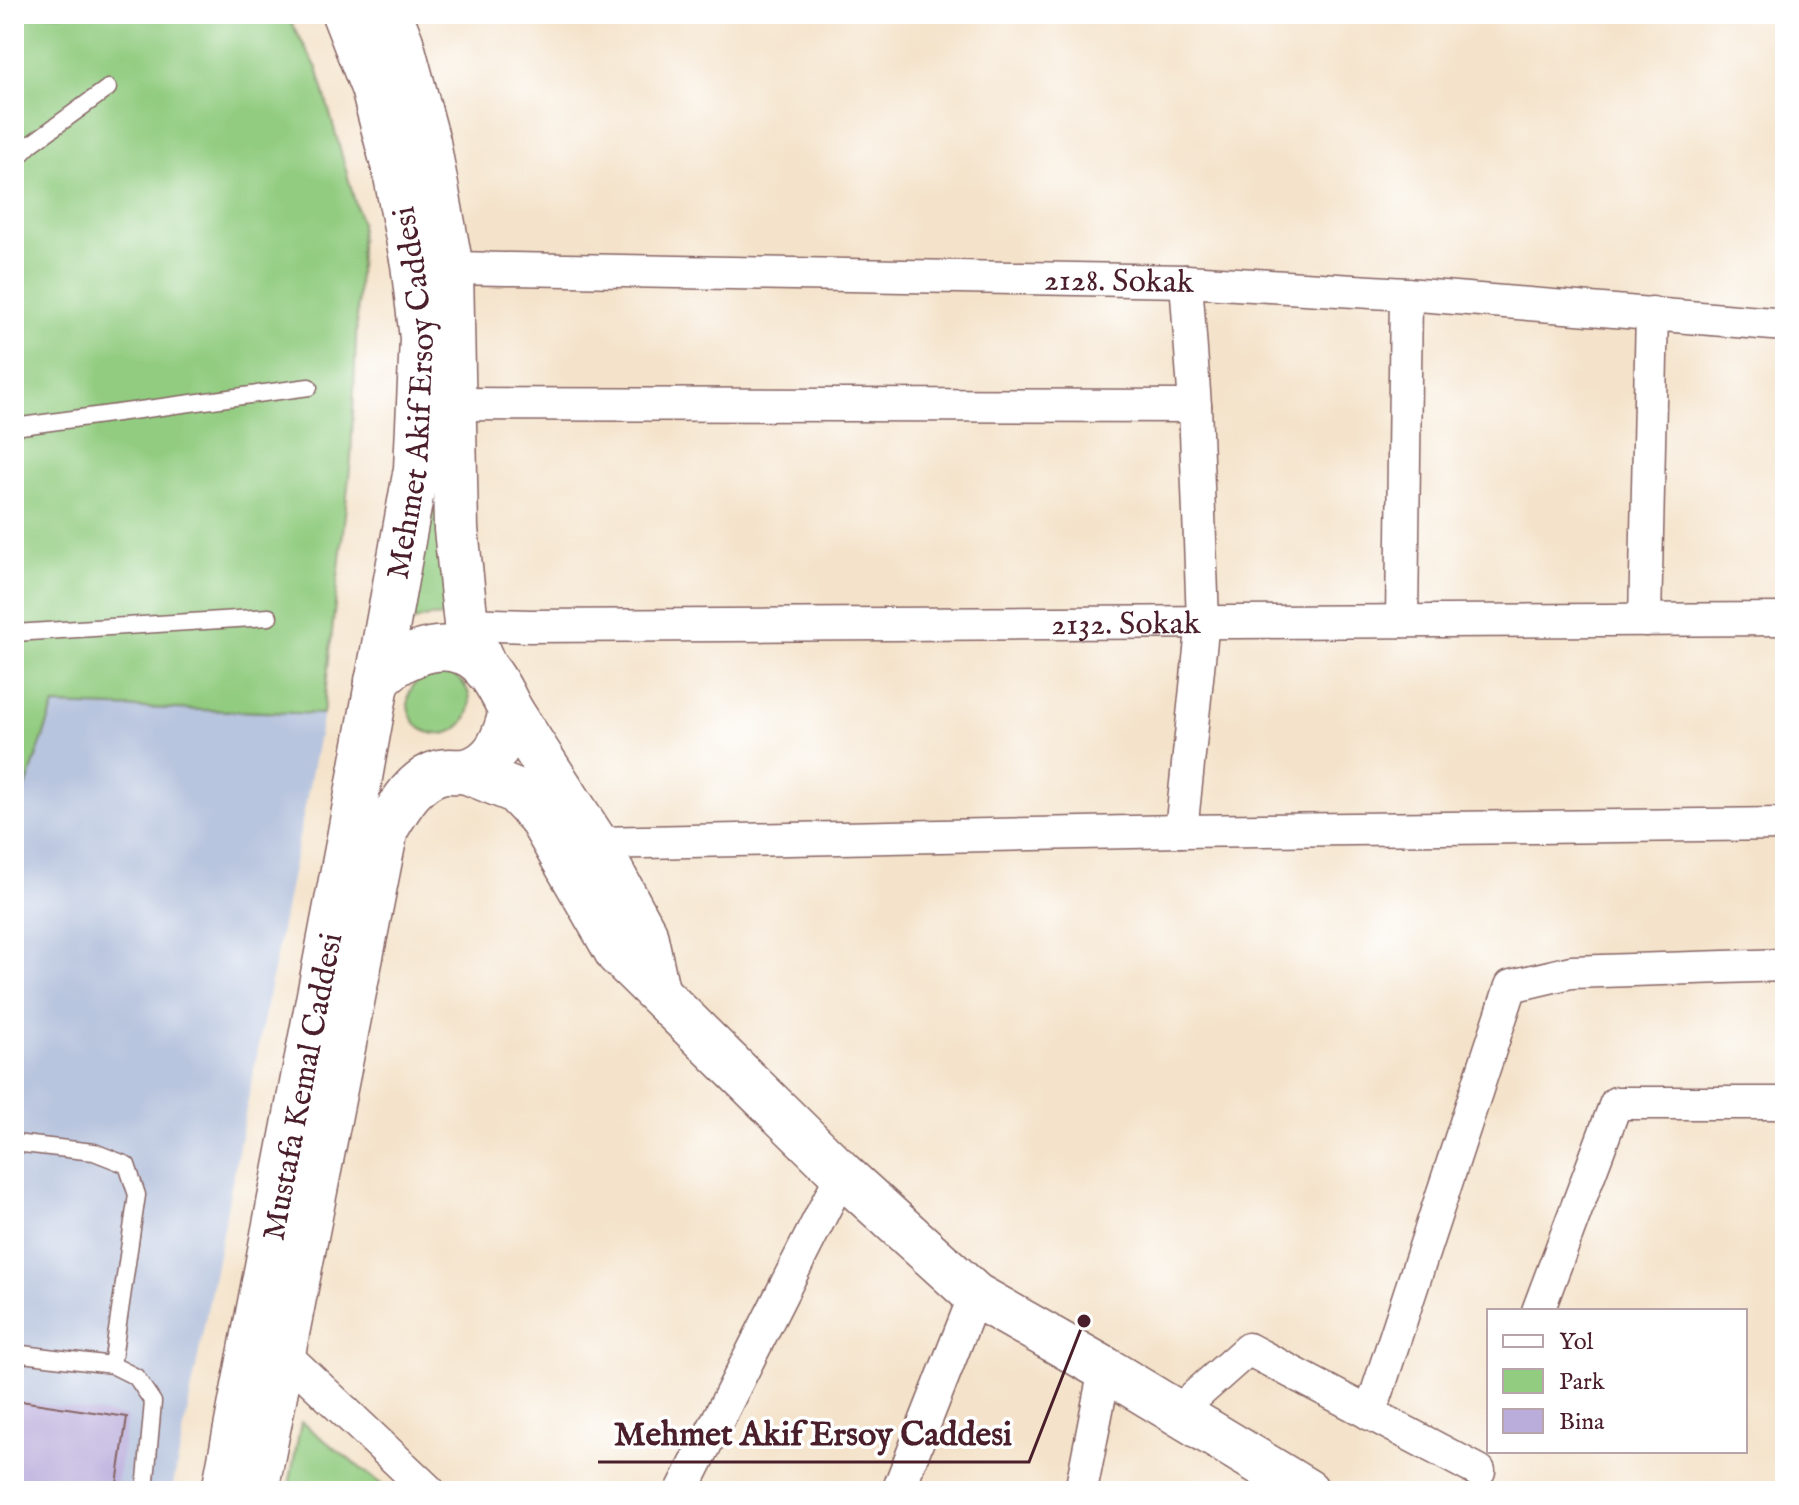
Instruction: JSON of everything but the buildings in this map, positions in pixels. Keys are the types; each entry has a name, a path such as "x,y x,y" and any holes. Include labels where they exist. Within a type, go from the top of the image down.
{"main road":[{"name":"Mehmet Akif Ersoy Caddesi","path":"344,14 373,88 396,176 413,264 422,338 416,469 374,693"},
{"name":"Mehmet Akif Ersoy Caddesi","path":"390,14 401,42 428,142 451,268 456,529 466,624 486,670"},
{"path":"657,990 645,934 596,843 486,670 463,652 441,650 421,652 387,669 374,693 377,724 397,753 515,791 539,816 618,954 842,1174 975,1295 1105,1369 1295,1488"},
{"name":"Mustafa Kemal Caddesi","path":"224,1491 374,693"},
{"path":"453,771 481,765 501,746 511,711"},
{"name":"Mustafa Kemal Caddesi","path":"256,1491 386,829 400,805 418,784 453,771"}],"street":[{"name":"2128. Sokak","path":"451,268 1186,281 1406,294 1785,325"},
{"path":"1181,831 1203,621 1195,406 1186,281"},
{"path":"1402,621 1406,294"},
{"path":"1645,620 1652,313"},
{"path":"452,404 1195,406"},
{"name":"2132. Sokak","path":"466,624 1785,619"},
{"path":"596,843 1181,831 1785,824"},
{"path":"1370,1414 1511,986 1571,972 1785,965"},
{"path":"1539,1309 1616,1103 1785,1103"},
{"path":"682,1491 842,1174"},
{"path":"898,1491 975,1295"},
{"path":"1176,1413 1248,1349 1370,1414 1485,1468"},
{"path":"284,1354 429,1491"},
{"path":"1081,1491 1105,1369"}],"lane":[{"path":"14,161 31,144 108,88"},
{"path":"14,427 309,387"},
{"path":"14,633 269,617"},
{"path":"14,1143 94,1152 127,1165 137,1195 112,1365"},
{"path":"14,1353 112,1365 136,1377 153,1402 145,1491"}],"shaded area":[{"path":"53,705 323,714 172,1491 14,1491 14,788 25,789"}],"green space":[{"path":"14,14 286,14 317,68 361,223 351,459 323,714 54,705 25,790 14,788"},
{"path":"433,468 449,616 427,617 405,624"},
{"path":"439,672 461,681 470,703 461,725 439,734 417,725 408,703 417,681"},
{"path":"301,1422 390,1491 288,1491"}],"place":[{"name":"Mehmet Akif Ersoy Caddesi","path":"1084,1321"}]}
